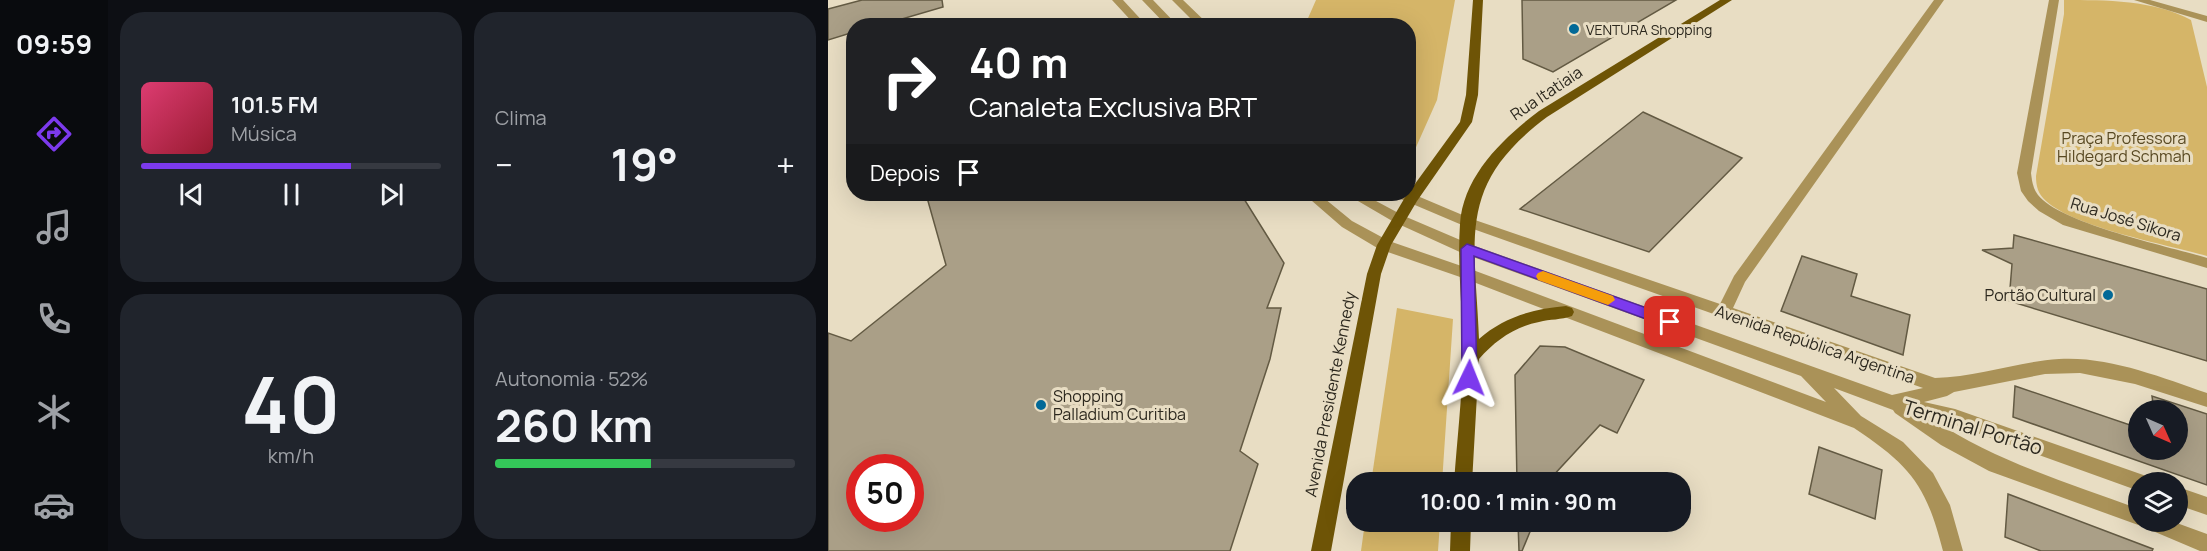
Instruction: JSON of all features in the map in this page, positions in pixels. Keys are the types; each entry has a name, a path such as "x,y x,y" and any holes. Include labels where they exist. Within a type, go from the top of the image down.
{"main road":[{"name":"Avenida Presidente Kennedy","path":"1416,184 1459,134 1466,122 1472,95 1478,0"},
{"name":"Rua Itatiaia","path":"1468,274 1467,222 1474,195 1484,173 1516,134 1568,98 1728,0"},
{"name":"Avenida Presidente Kennedy","path":"1322,551 1370,292 1384,245 1400,219 1405,201"},
{"path":"1464,472 1471,357 1468,274"},
{"path":"1471,357 1493,334 1509,324 1546,314 1566,312"},
{"path":"1460,551 1461,532"}],"street":[{"path":"1117,0 1134,18"},
{"path":"1147,0 1165,18"},
{"path":"1177,0 1196,18"},
{"path":"1723,313 1739,280 1939,0"},
{"name":"Rua José Sikora","path":"2055,0 2024,173 2025,186 2037,203 2068,222 2207,263"},
{"path":"2139,0 2207,18"},
{"path":"2207,26 2207,32"},
{"name":"Avenida República Argentina","path":"1416,200 1467,222 1935,385 1959,386 2016,372 2061,366 2095,368 2124,374 2207,400"},
{"path":"1319,201 1347,225 1384,245 1468,274 1860,423"},
{"path":"1366,201 1467,249 1892,402 1959,386"},
{"path":"1804,371 1860,423 1890,442 1910,459 1928,481 1941,506 1953,551"},
{"name":"Terminal Portão","path":"1892,402 1955,417 2128,478"},
{"name":"Terminal Portão","path":"1892,402 1947,439 1996,465 2128,514"},
{"path":"2188,499 2207,506"},
{"path":"2175,532 2207,544"}],"green space":[{"path":"1316,0 1455,0 1437,100 1416,147 1416,18 1308,18"},
{"name":"Praça Professora Hildegard Schmah","path":"2064,0 2129,2 2162,8 2191,20 2207,87 2207,256 2099,227 2060,211 2039,193 2036,176 2064,14"},
{"path":"1397,308 1453,319 1443,472 1373,472"},
{"path":"1364,532 1439,532 1438,551 1361,551"}],"building":[{"path":"862,0 942,0 943,7 905,18 846,18 846,34 828,40 828,9"},
{"name":"VENTURA Shopping","path":"1522,0 1676,0 1553,72 1523,59"},
{"path":"1643,112 1742,158 1649,252 1520,209"},
{"name":"Shopping Palladium Curitiba","path":"928,201 1245,201 1284,263 1267,308 1281,308 1270,359 1240,451 1258,464 1230,551 828,551 828,333 851,341 946,265"},
{"name":"Portão Cultural","path":"2014,235 2207,289 2207,361 2009,301 2012,264 1982,250 2013,248"},
{"path":"1802,256 1857,274 1851,296 1910,315 1903,355 1781,311"},
{"path":"1540,346 1565,347 1644,380 1617,433 1600,425 1557,472 1517,472 1515,375"},
{"path":"2015,386 2128,424 2128,457 2013,417"},
{"path":"2152,396 2164,400 2153,400"},
{"path":"2188,408 2207,414 2207,485 2188,478 2188,472 2170,472 2136,460 2188,460"},
{"path":"1819,447 1882,470 1875,519 1809,494"},
{"path":"2008,494 2153,549 2152,551 2041,551 2005,537"},
{"path":"1518,532 1530,532 1522,551 1519,551"}],"slow traffic":[{"path":"1543,276 1608,300"}],"place":[{"name":"VENTURA Shopping","path":"1574,29"},
{"name":"Portão Cultural","path":"2108,295"},
{"name":"Shopping Palladium Curitiba","path":"1041,405"}],"route":[{"path":"1469,378 1471,357 1467,249 1670,322"}]}
